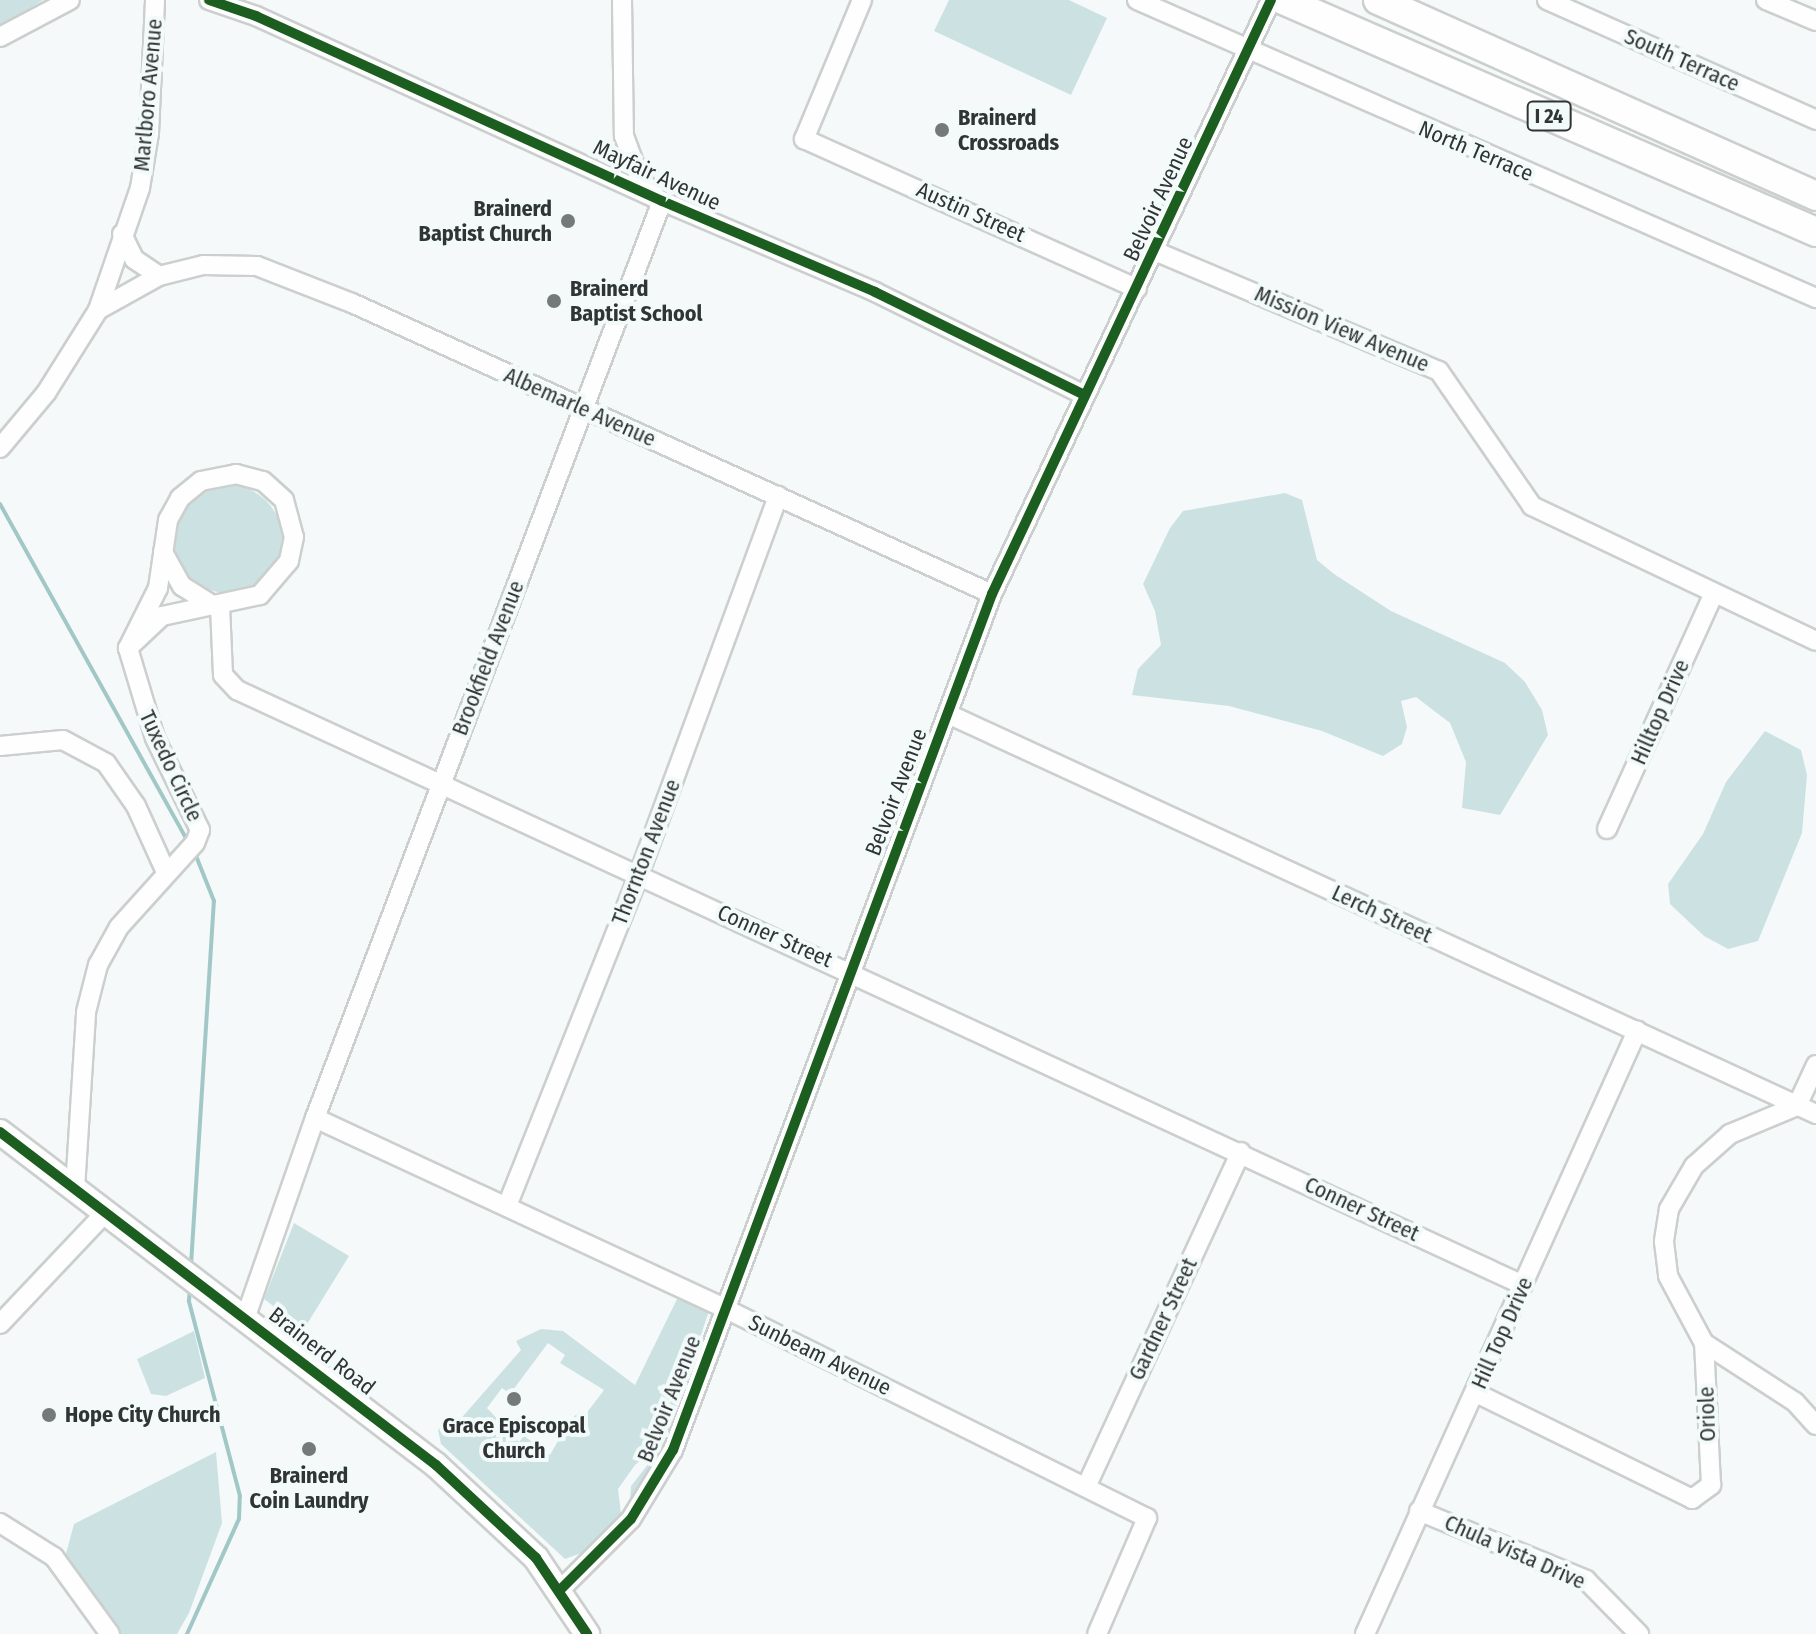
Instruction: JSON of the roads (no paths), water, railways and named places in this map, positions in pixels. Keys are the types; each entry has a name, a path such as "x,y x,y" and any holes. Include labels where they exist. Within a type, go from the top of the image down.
{"highway":[{"name":"I 24","path":"1283,0 1816,232"},
{"name":"I 24","path":"1378,0 1816,196"}],"main road":[{"name":"Brainerd Road","path":"0,1132 246,1316 477,1501 524,1544 560,1590 587,1634"}],"street":[{"path":"0,37 70,0"},
{"name":"Marlboro Avenue","path":"0,448 46,393 98,310 140,188 149,133 155,0"},
{"name":"Mayfair Avenue","path":"209,0 327,47 662,201 875,292 1084,395"},
{"path":"622,0 624,136 640,179 662,201"},
{"name":"Austin Street","path":"862,0 804,139 1137,289"},
{"name":"North Terrace","path":"1137,0 1248,52 1816,298"},
{"name":"Belvoir Avenue","path":"560,1590 631,1519 662,1474 992,594 1084,395 1157,252 1271,0"},
{"path":"1766,0 1816,21"},
{"name":"South Terrace","path":"1552,1 1814,117"},
{"name":"Brookfield Avenue","path":"246,1316 315,1118 662,201"},
{"path":"122,234 134,259 159,276"},
{"name":"Mission View Avenue","path":"1157,252 1439,371 1532,506 1713,595 1816,641"},
{"name":"Albemarle Avenue","path":"159,276 203,265 257,266 329,293 992,594"},
{"name":"Marlboro Avenue","path":"98,310 159,276"},
{"path":"236,474 263,481 284,500 291,520 289,561 260,595 162,616 128,648 158,588 168,520 180,498 201,481 236,474"},
{"name":"Thornton Avenue","path":"507,1206 639,874 778,496"},
{"path":"162,552 182,586 217,606"},
{"name":"Hilltop Drive","path":"1607,829 1713,595"},
{"name":"Conner Street","path":"217,606 223,675 229,684 440,784 849,969 1523,1285"},
{"name":"Tuxedo Circle","path":"75,1189 86,1012 98,965 119,927 190,848 200,830 155,738 128,648"},
{"name":"Lerch Street","path":"948,714 1816,1114"},
{"path":"0,746 63,740 87,749 106,763 136,806 166,872"},
{"name":"Hill Top Drive","path":"1365,1634 1637,1031"},
{"path":"1816,1065 1797,1106 1730,1134 1694,1166 1669,1209 1664,1242 1668,1276 1704,1343 1795,1402 1816,1425"},
{"name":"Sunbeam Avenue","path":"315,1118 726,1309 1147,1518 1097,1634"},
{"name":"Gardner Street","path":"1086,1487 1241,1152"},
{"path":"0,1324 105,1213"},
{"name":"Oriole","path":"1476,1393 1692,1499 1711,1485 1704,1343"},
{"name":"Chula Vista Drive","path":"1419,1511 1586,1580 1639,1634"},
{"path":"0,1523 54,1557 110,1634"}],"waterway":[{"path":"0,504 189,844"},
{"path":"191,1265 214,901 194,851"},
{"path":"187,1634 239,1519 240,1496 189,1301 190,1286"}],"place":[{"name":"Brainerd Crossroads","path":"942,130"},
{"name":"Brainerd Baptist Church","path":"568,221"},
{"name":"Brainerd Baptist School","path":"554,301"},
{"name":"Grace Episcopal Church","path":"514,1399"},
{"name":"Hope City Church","path":"49,1415"},
{"name":"Brainerd Coin Laundry","path":"309,1449"}]}
